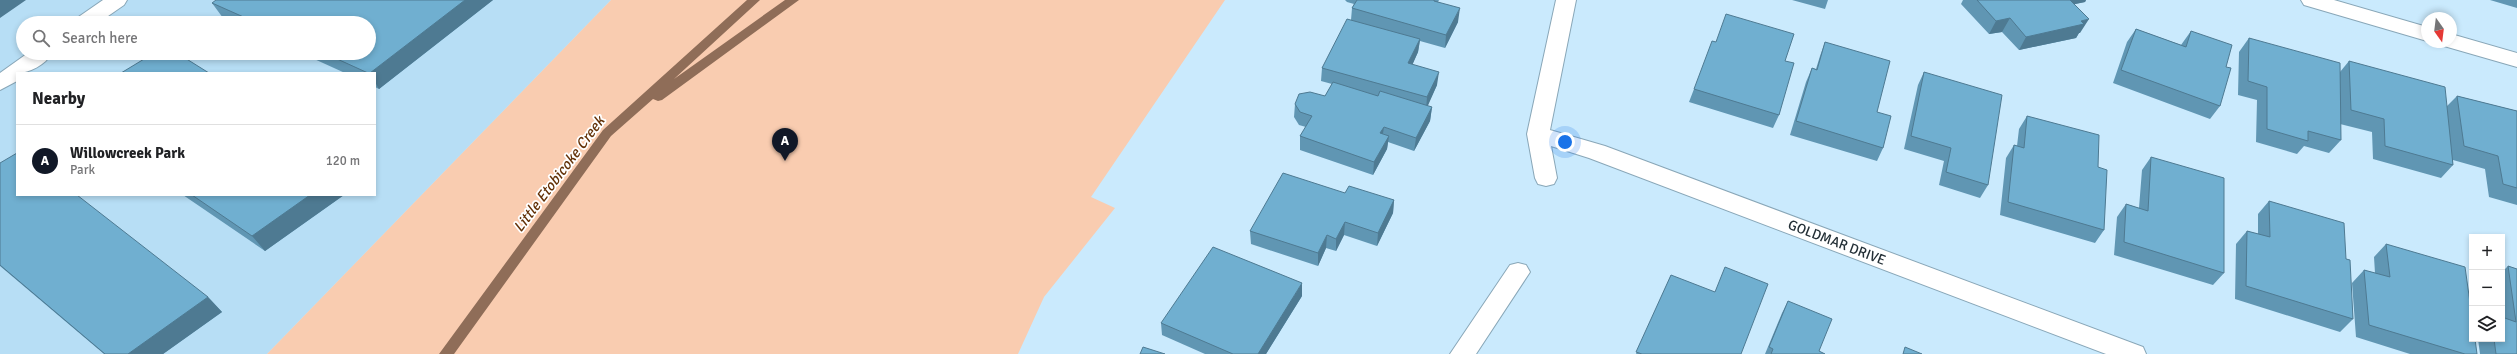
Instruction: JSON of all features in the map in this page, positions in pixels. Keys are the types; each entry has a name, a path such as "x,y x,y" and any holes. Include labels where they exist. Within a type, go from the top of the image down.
{"street":[{"path":"94,16 117,0"},
{"path":"1546,178 1538,134 1566,0"},
{"path":"2311,0 2421,32"},
{"path":"2457,43 2517,60"},
{"path":"0,83 32,60"},
{"name":"GOLDMAR DRIVE","path":"1538,134 1597,152 2134,354"},
{"path":"1462,354 1518,272"}],"shaded area":[{"path":"0,0 611,0 267,354 0,354"},
{"path":"611,0 1225,0 1091,197 1115,208 1044,297 1018,354 267,354"}],"building":[{"path":"216,0 465,0 371,72 366,72 339,60 376,60 376,16 241,16 212,3"},
{"path":"1357,0 1434,0 1460,8 1446,35 1352,8"},
{"path":"1977,0 2070,0 2089,19 2081,21 2084,24 2026,37 2010,18 1996,21"},
{"path":"1726,14 1794,34 1785,61 1794,63 1779,115 1694,89 1712,41 1716,42"},
{"path":"1347,19 1420,39 1408,63 1439,72 1427,97 1322,68"},
{"path":"2136,29 2186,47 2191,31 2232,45 2226,67 2231,68 2220,106 2121,70"},
{"path":"2249,38 2340,63 2341,140 2308,131 2308,141 2267,129 2267,87 2248,81"},
{"path":"1825,42 1890,61 1877,112 1891,116 1883,148 1796,121 1812,68 1817,70"},
{"path":"142,60 188,60 207,72 123,72"},
{"path":"2349,61 2445,87 2453,165 2385,146 2384,119 2351,110"},
{"path":"1924,72 2002,95 1988,185 1946,172 1951,148 1911,136"},
{"path":"1333,82 1378,96 1380,91 1432,107 1416,138 1384,127 1380,133 1389,136 1374,162 1300,136 1312,116 1300,112 1295,104 1299,94 1310,92 1325,96"},
{"path":"2457,96 2517,111 2517,188 2503,184 2498,156 2464,146"},
{"path":"2027,116 2099,135 2098,167 2107,170 2104,230 2008,202 2014,145 2024,148"},
{"path":"16,154 16,196 78,196 208,297 128,354 105,354 0,265 0,163"},
{"path":"2151,157 2224,178 2224,273 2124,242 2126,204 2148,211"},
{"path":"1283,173 1345,193 1349,186 1394,200 1378,233 1345,222 1336,239 1327,235 1318,253 1250,231"},
{"path":"193,196 309,196 252,236"},
{"path":"2269,201 2344,223 2346,259 2350,260 2353,319 2246,286 2247,231 2270,237"},
{"path":"2386,244 2465,267 2469,296 2469,342 2475,342 2477,354 2465,354 2369,325 2364,270 2390,277"},
{"path":"1213,247 1302,283 1258,354 1233,354 1161,323"},
{"path":"2508,266 2517,269 2517,354 2496,354 2494,342 2505,342 2505,318 2516,322"},
{"path":"1725,267 1768,284 1741,354 1642,354 1636,352 1671,275 1715,292"},
{"path":"1788,301 1832,319 1819,351 1825,354 1771,354 1773,349 1769,347"},
{"path":"1143,347 1165,354 1140,354"},
{"path":"1905,347 1922,354 1903,354"}],"waterway":[{"name":"Little Etobicoke Creek","path":"446,354 607,133 754,0"},
{"path":"658,97 793,0"}],"place":[{"name":"Willowcreek Park","path":"785,161"}]}
